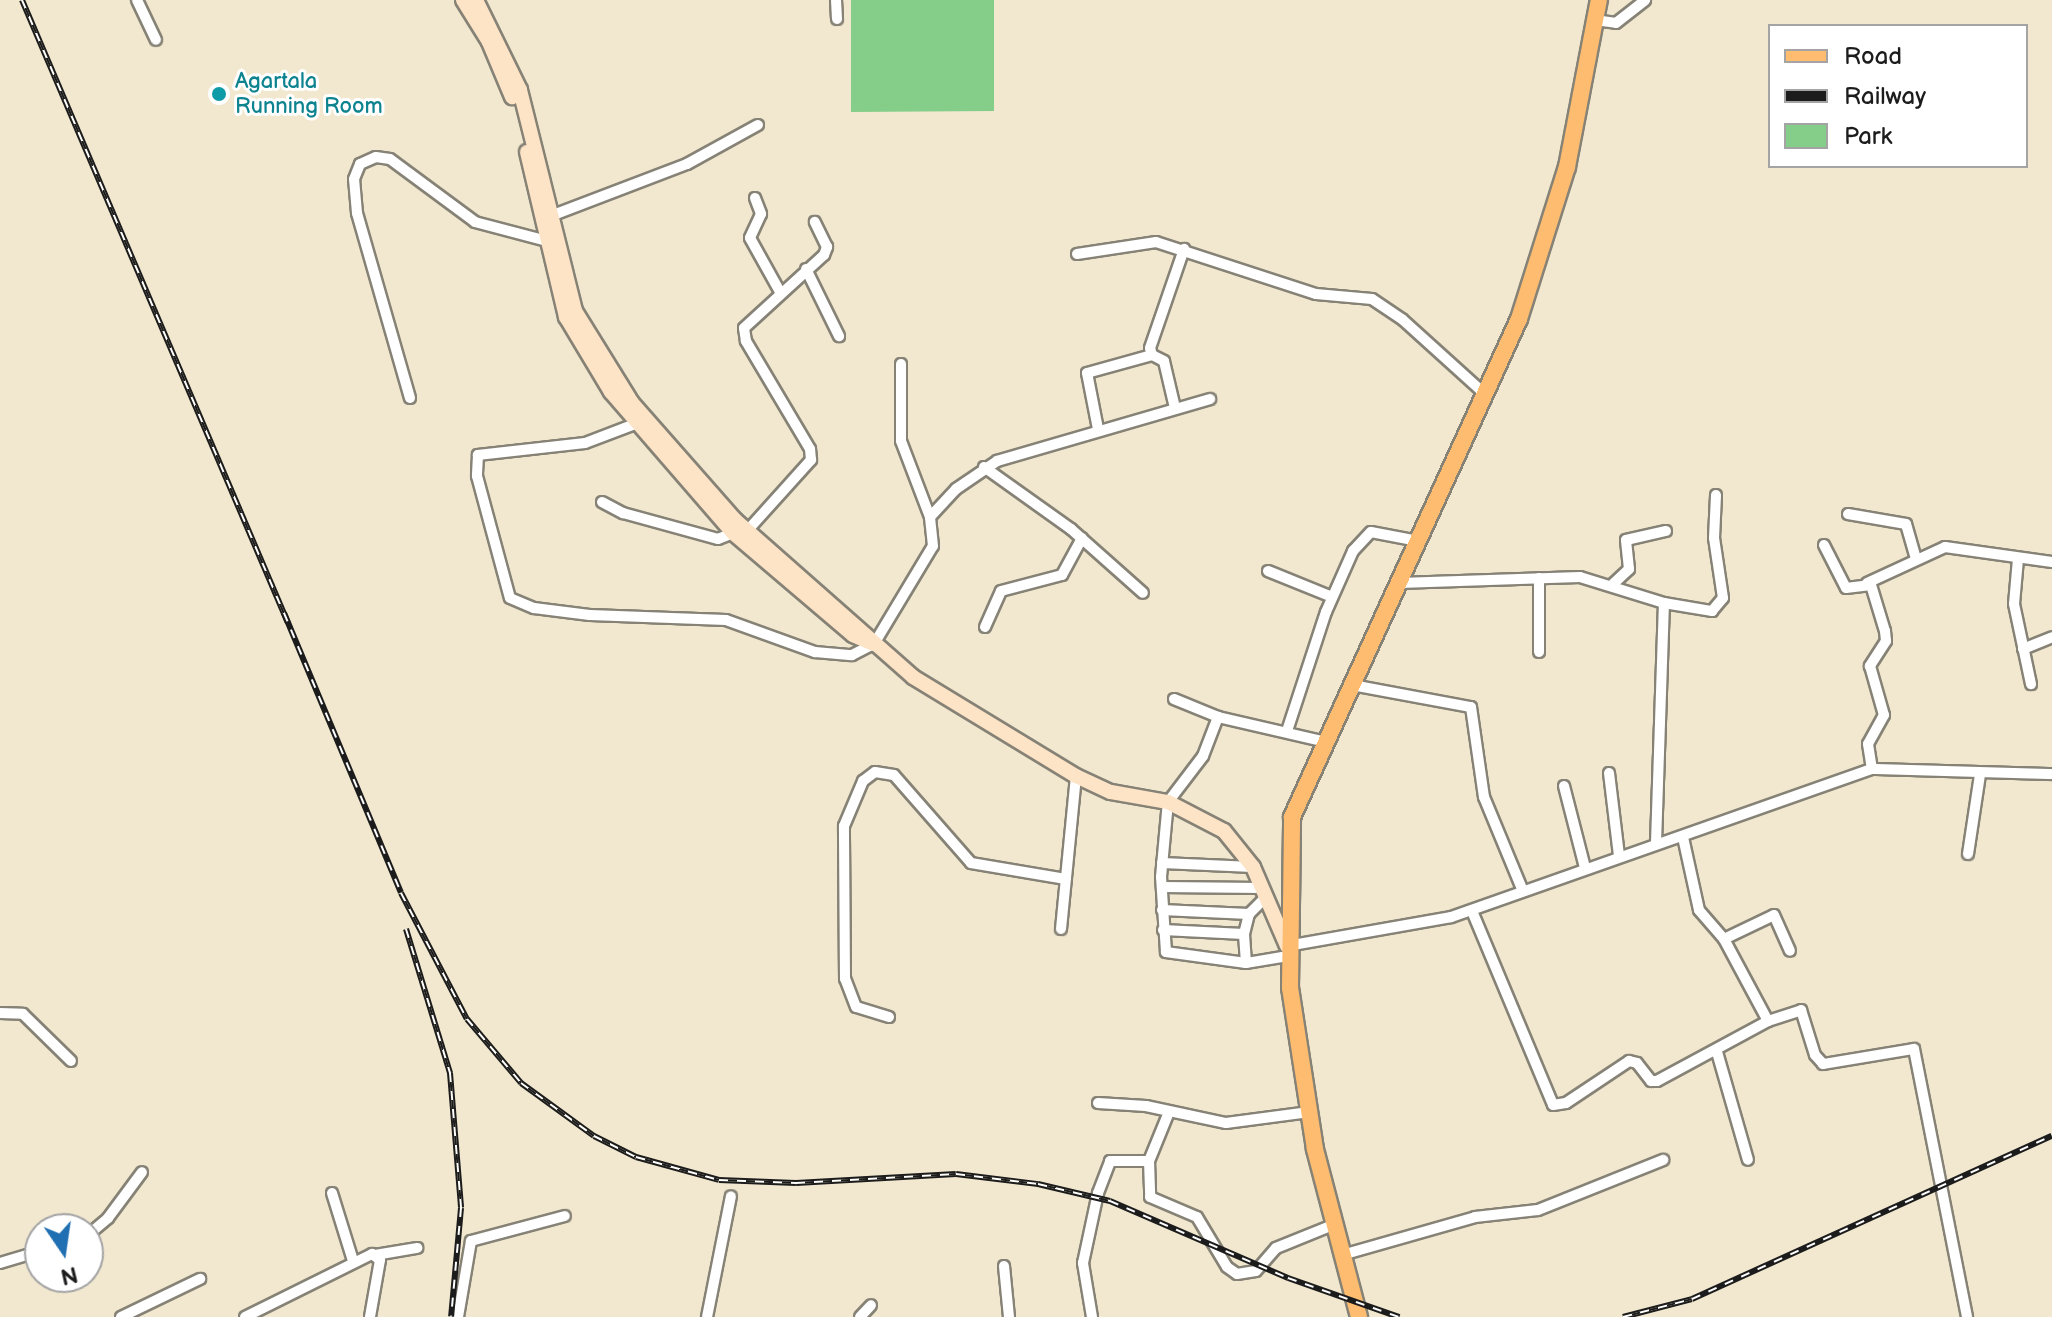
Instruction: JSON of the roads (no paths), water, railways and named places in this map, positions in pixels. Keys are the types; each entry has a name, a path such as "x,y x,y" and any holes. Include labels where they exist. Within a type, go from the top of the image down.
{"main road":[{"path":"1359,1317 1333,1225 1309,1112 1287,951 1292,817 1519,319 1567,167 1599,0"}],"street":[{"path":"137,0 156,40"},
{"path":"463,0 511,93 581,325 628,406 635,424 736,528 940,696 1076,776 1111,792 1168,802 1224,831 1253,867 1287,951"},
{"path":"476,0 499,37 520,90 547,217 547,241 572,329 628,406 736,528"},
{"path":"836,0 837,19"},
{"path":"1595,20 1616,23 1645,0"},
{"path":"547,217 687,164 758,125"},
{"path":"410,398 357,213 354,179 360,164 376,157 390,159 475,222 547,241"},
{"path":"755,198 761,214 750,238 780,292"},
{"path":"602,502 623,513 718,539 736,528 811,460 810,449 745,334 747,322 827,247 815,222"},
{"path":"1077,254 1134,242 1184,249 1223,267 1316,294 1381,303 1485,394"},
{"path":"1152,355 1161,305 1184,249"},
{"path":"806,269 839,336"},
{"path":"1098,429 1087,373 1152,355 1164,361 1175,408"},
{"path":"635,424 576,445 478,455 480,489 505,585 517,604 590,615 726,620 834,656 852,655 874,644 929,558 934,535 901,441 901,364"},
{"path":"930,517 984,467 1007,456 1067,444 1098,429 1210,399"},
{"path":"984,467 1082,538 1143,593"},
{"path":"1399,583 1580,577 1613,584 1664,603 1707,612 1721,604 1714,538 1716,495"},
{"path":"1848,514 1906,524 1916,558"},
{"path":"1613,584 1629,569 1626,540 1666,531"},
{"path":"1287,731 1332,597 1353,551 1368,533 1418,541"},
{"path":"985,627 1001,591 1062,575 1082,538"},
{"path":"1824,545 1846,588 1856,590 1916,558 1960,546 2018,559 2052,562"},
{"path":"2018,559 2014,604 2031,684"},
{"path":"1268,571 1332,597"},
{"path":"1539,578 1539,652"},
{"path":"1867,583 1874,590 1886,641 1870,666 1884,715 1868,744 1872,769"},
{"path":"1656,843 1664,603"},
{"path":"2023,649 2052,637"},
{"path":"1352,685 1471,707 1484,797 1523,891"},
{"path":"1174,699 1218,717 1326,742"},
{"path":"1218,717 1203,756 1168,802 1162,863 1163,930 1169,955 1246,963 1287,951 1472,911 1585,868 1656,843 1683,837 1872,769 1980,775 2052,774"},
{"path":"889,1017 856,1007 846,988 844,826 863,781 875,772 894,775 971,863 1066,879"},
{"path":"1609,773 1619,856"},
{"path":"1968,854 1980,775"},
{"path":"1061,929 1076,776"},
{"path":"1564,786 1585,868"},
{"path":"1683,837 1699,910 1724,939 1768,1021"},
{"path":"1162,863 1253,867"},
{"path":"1162,887 1264,892"},
{"path":"1246,963 1244,934 1249,914 1264,892"},
{"path":"1162,910 1249,914"},
{"path":"1472,911 1555,1107 1625,1062 1637,1063 1653,1082 1717,1052 1768,1021 1801,1010 1815,1055 1823,1064 1914,1049 1967,1317"},
{"path":"1724,939 1774,915 1790,951"},
{"path":"1163,930 1244,934"},
{"path":"0,1013 23,1014 71,1061"},
{"path":"1717,1052 1748,1160"},
{"path":"1098,1103 1231,1124 1309,1112"},
{"path":"1169,1112 1149,1161 1150,1197 1197,1217 1227,1267 1237,1274 1256,1271 1276,1248 1333,1225"},
{"path":"1342,1255 1475,1217 1538,1210 1663,1160"},
{"path":"1092,1317 1083,1263 1098,1193 1110,1161 1149,1161"},
{"path":"104,1221 142,1172"},
{"path":"332,1193 353,1261"},
{"path":"707,1317 731,1196"},
{"path":"458,1317 471,1241 565,1216"},
{"path":"245,1317 290,1298 353,1261 417,1248"},
{"path":"370,1317 380,1260 375,1255"},
{"path":"0,1263 24,1256"},
{"path":"1004,1266 1009,1317"},
{"path":"121,1317 200,1279"},
{"path":"860,1317 871,1305"}],"railway":[{"path":"22,0 288,623"},
{"path":"284,613 401,893 467,1019 521,1083 594,1136 636,1157 719,1180 796,1183 956,1174 1038,1184 1110,1201 1288,1278 1399,1317"},
{"path":"406,929 450,1073 461,1208 451,1317"},
{"path":"1623,1317 1692,1299 2052,1136"}],"place":[{"name":"Agartala Running Room","path":"219,94"}]}
